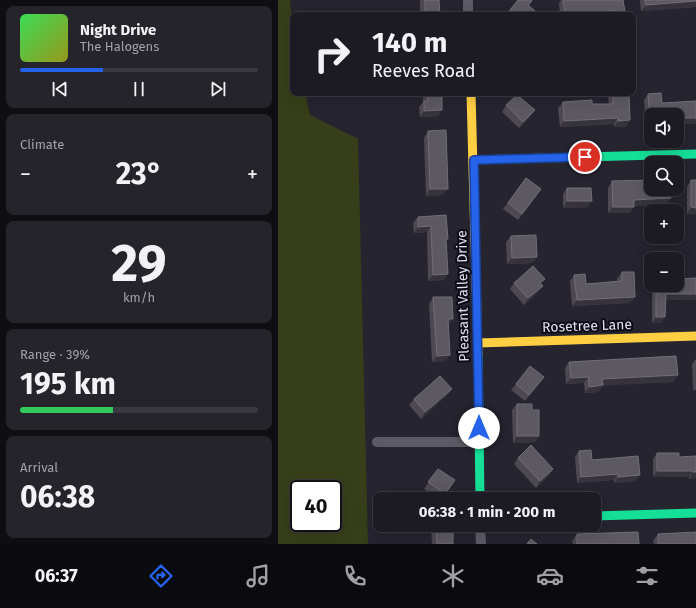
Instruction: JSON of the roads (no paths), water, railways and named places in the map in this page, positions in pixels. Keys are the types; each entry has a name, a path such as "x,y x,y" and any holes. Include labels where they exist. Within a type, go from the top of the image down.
{"street":[{"path":"468,0 468,12"},
{"name":"Pleasant Valley Drive","path":"471,96 474,160 480,492"},
{"path":"474,160 696,154"},
{"name":"Rosetree Lane","path":"478,343 696,336"},
{"path":"377,442 479,442"},
{"path":"601,516 696,513"},
{"path":"480,532 481,544"}]}
